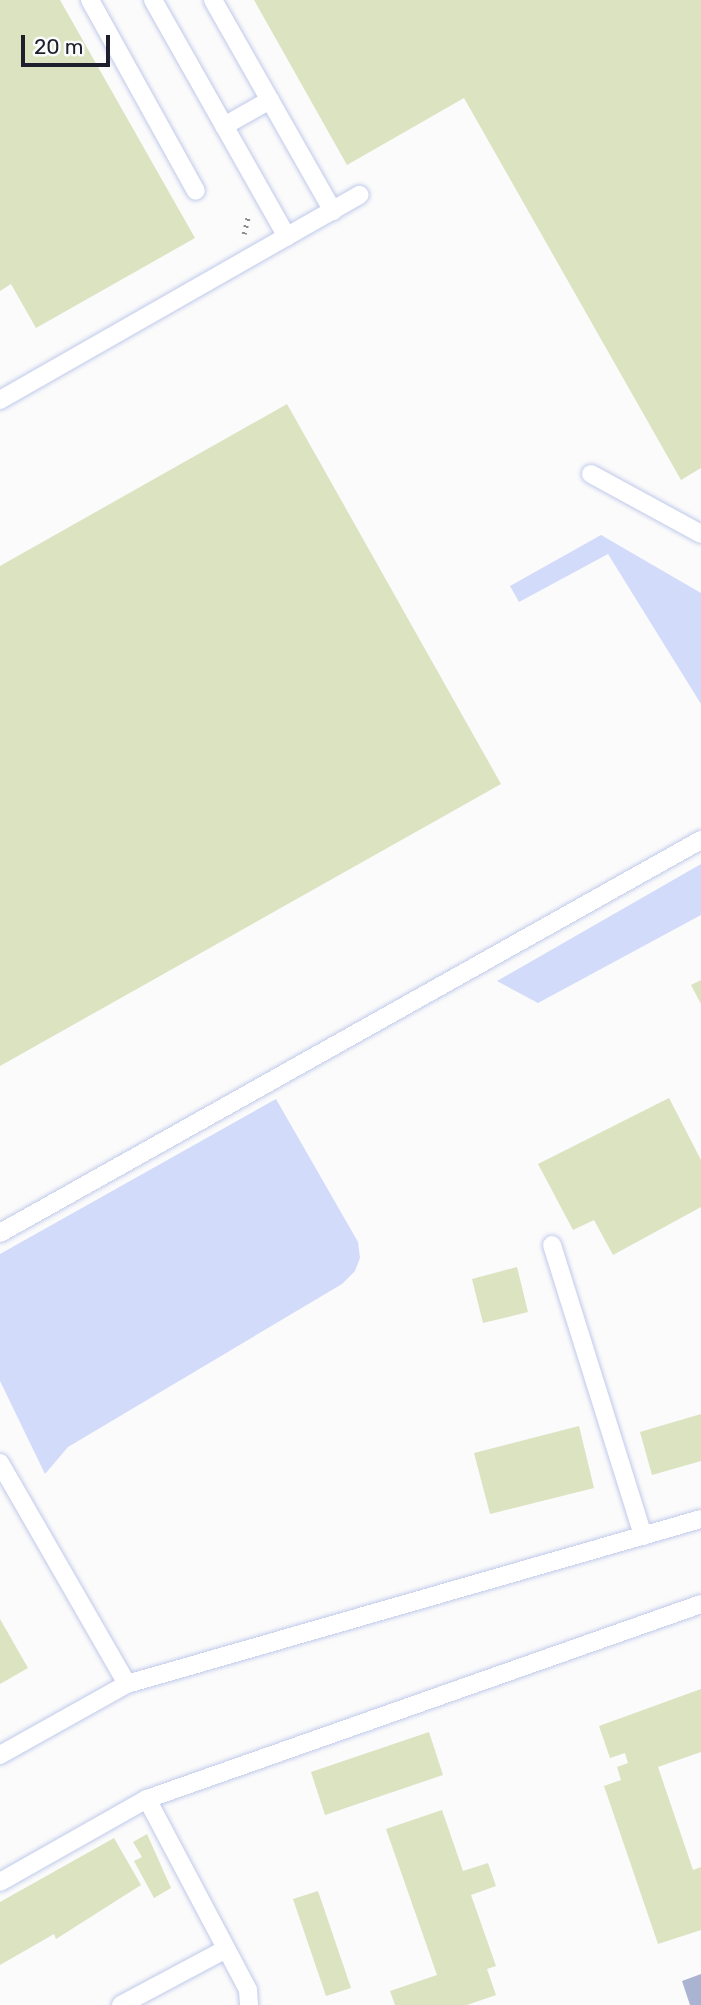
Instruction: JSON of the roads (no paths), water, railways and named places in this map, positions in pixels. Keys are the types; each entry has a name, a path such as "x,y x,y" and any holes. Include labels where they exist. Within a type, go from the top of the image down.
{"lane":[{"path":"90,0 196,191"},
{"path":"153,0 287,237"},
{"path":"213,0 333,211"},
{"path":"224,125 270,100"},
{"path":"0,400 360,195"},
{"path":"592,474 701,534"},
{"path":"0,1233 701,840"},
{"path":"552,1245 643,1536"},
{"path":"0,1463 127,1684"},
{"path":"0,1755 127,1684 701,1519"},
{"path":"0,1882 147,1799 701,1604"},
{"path":"147,1799 248,1990 249,2005"},
{"path":"121,2005 226,1948"}]}
